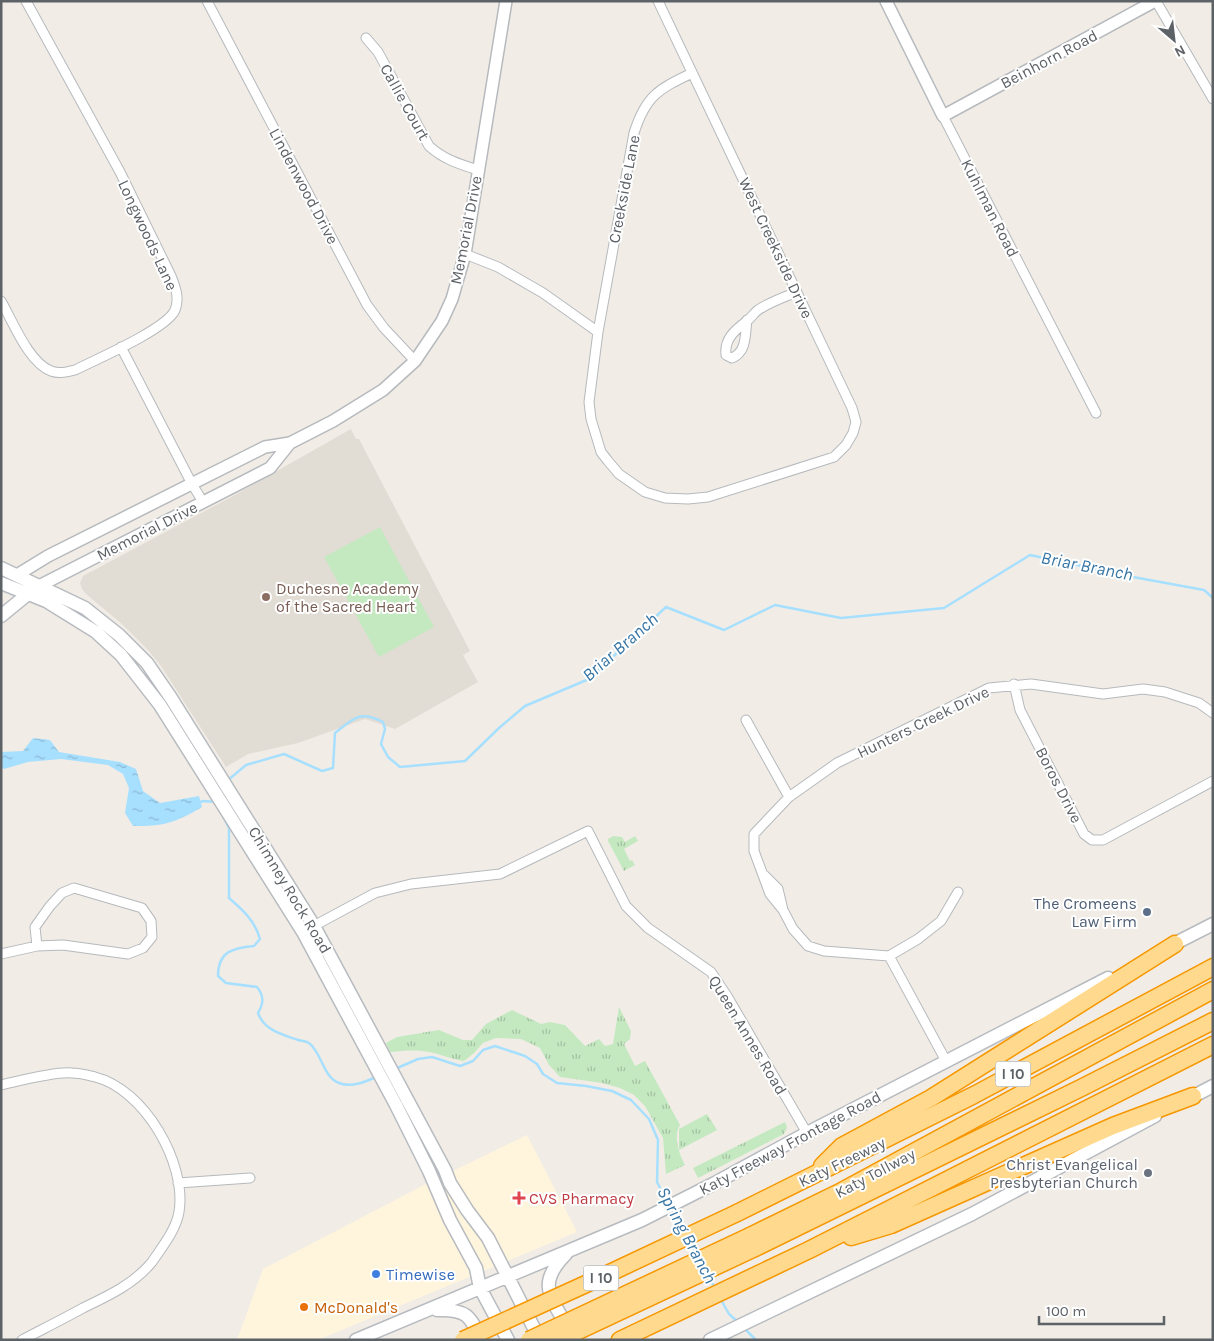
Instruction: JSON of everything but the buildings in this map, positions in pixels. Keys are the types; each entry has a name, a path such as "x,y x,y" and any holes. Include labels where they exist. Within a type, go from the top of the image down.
{"highway":[{"path":"812,1177 842,1146 931,1098 1175,944"},
{"name":"Katy Freeway","path":"463,1340 588,1284 812,1177 974,1095 1213,967"},
{"name":"Katy Tollway","path":"559,1340 752,1242 838,1193 1213,990"},
{"name":"Katy Tollway","path":"529,1340 752,1242 1081,1088 1213,1021"},
{"path":"620,1340 809,1250 1213,1045"},
{"path":"809,1250 891,1225 1113,1126 1193,1096"}],"main road":[{"name":"Chimney Rock Road","path":"1,568 85,608 119,635 147,663 171,698 205,764 309,929 401,1102 442,1164 450,1182 467,1210 488,1238 506,1277 540,1340"},
{"name":"Memorial Drive","path":"3,586 17,576"},
{"name":"Chimney Rock Road","path":"3,586 46,601 96,632 121,655 205,764"},
{"name":"Memorial Drive","path":"1,616 27,593 39,586"},
{"path":"160,705 171,698"},
{"name":"Katy Freeway Frontage Road","path":"356,1340 642,1220 1213,924"},
{"path":"711,1340 972,1214 1213,1086"},
{"name":"Chimney Rock Road","path":"401,1102 428,1171 450,1220 476,1268 480,1288 508,1340"},
{"path":"428,1171 442,1164"},
{"path":"570,1250 555,1265 548,1279 549,1291 574,1340"},
{"path":"430,1310 450,1309 464,1313 473,1321 481,1340"}],"street":[{"name":"Longwoods Lane","path":"1,301 33,359 53,372 62,372 75,370 160,326 175,310 177,293 171,276 120,172 26,1"},
{"name":"Lindenwood Drive","path":"207,1 367,305 384,328 415,361"},
{"name":"Memorial Drive","path":"17,576 48,556 265,447 290,443 334,421 383,390 415,361 442,321 452,299 465,254 506,1"},
{"name":"West Creekside Drive","path":"658,1 852,408 856,422 849,441 843,449 834,457 796,469"},
{"name":"Kuhlman Road","path":"886,1 1096,413"},
{"path":"1155,1 1213,99"},
{"name":"Beinhorn Road","path":"943,116 1155,1"},
{"name":"Callie Court","path":"366,38 378,52 428,146 447,160 478,170"},
{"name":"Creekside Lane","path":"692,73 662,88 647,102 634,133 598,332 589,402 590,419 601,452 619,474 645,492 665,498 688,499 708,496 796,469"},
{"path":"465,254 498,267 543,293 598,332"},
{"path":"747,320 758,310 772,302 797,292"},
{"path":"121,347 203,502"},
{"name":"Memorial Drive","path":"39,586 270,468 290,443"},
{"name":"Hunters Creek Drive","path":"889,956 824,951 808,946 794,929 784,910 770,894 754,851 754,834 789,798 837,763 989,688 1014,684 1031,684 1103,694 1143,689 1165,692 1199,703 1213,713"},
{"name":"Boros Drive","path":"1014,684 1020,710 1084,834 1092,840 1103,840 1213,781"},
{"path":"746,720 789,798"},
{"name":"Queen Annes Road","path":"309,929 375,893 411,884 500,874 588,831 626,906 648,928 711,972 807,1133"},
{"path":"1,954 38,946 63,945 128,954 143,948 152,937 151,922 142,908 74,888 62,893 35,926 38,946"},
{"path":"946,1062 889,956 918,939 941,920 958,892"},
{"path":"1,1084 71,1072 97,1078 118,1086 136,1101 165,1144 174,1165 180,1198 178,1215 172,1233 150,1264 124,1287 22,1340"},
{"path":"178,1183 250,1178"}],"shaded area":[{"name":"Duchesne Academy of the Sacred Heart","path":"351,429 356,439 359,439 470,651 463,655 478,682 395,729 365,719 298,743 248,754 226,767 161,666 123,625 86,594 80,583 83,576 233,496"},
{"path":"527,1135 577,1232 318,1340 237,1340 263,1269 426,1184"}],"green space":[{"path":"380,527 434,627 379,657 324,557"},
{"path":"613,836 622,837 625,842 635,836 638,841 624,849 630,861 632,860 635,865 624,871 608,841"},
{"path":"619,1007 631,1031 630,1039 624,1044 635,1066 645,1061 680,1125 677,1140 685,1165 666,1174 663,1138 645,1106 634,1095 620,1088 602,1083 560,1077 549,1065 540,1048 521,1039 496,1038 483,1043 464,1061 427,1052 390,1052 386,1043 397,1037 439,1030 463,1040 472,1040 486,1024 512,1010 541,1024 550,1022 565,1025 585,1046 599,1039 605,1046 613,1044"},
{"path":"707,1114 717,1130 679,1150 679,1129"},
{"path":"785,1122 787,1127 784,1134 698,1178 693,1168"}],"water":[{"path":"33,738 50,740 59,752 120,762 136,769 143,791 160,803 199,796 202,807 169,823 153,826 133,826 125,813 129,788 123,774 108,765 61,759 28,762 4,769 1,767 1,752 23,751"}],"waterway":[{"name":"Briar Branch","path":"227,781 246,765 284,754 322,771 333,768 335,733 352,720 363,716 375,718 383,722 385,729 381,744 388,757 400,767 465,761 525,706 589,679 666,607 724,630 775,605 841,618 944,608 1030,555 1204,590 1213,598"},
{"name":"Briar Branch","path":"198,803 203,801 217,802"},
{"name":"Spring Branch","path":"224,818 229,828 229,898 252,921 260,939 254,946 228,952 221,961 218,976 226,983 257,987 261,993 262,1000 258,1013 264,1024 279,1033 309,1043 317,1053 329,1076 334,1080 339,1083 353,1085 376,1077"},
{"name":"Spring Branch","path":"395,1069 418,1059 432,1057 460,1066 473,1061 483,1050 495,1046 525,1056 537,1064 543,1074 557,1083 612,1091 631,1100 649,1119 658,1140 657,1182 668,1203"},
{"name":"Spring Branch","path":"672,1210 684,1231"},
{"name":"Spring Branch","path":"690,1243 697,1255"},
{"name":"Spring Branch","path":"708,1276 715,1288"},
{"name":"Spring Branch","path":"720,1298 729,1314 737,1321"},
{"name":"Spring Branch","path":"745,1329 756,1340"}],"place":[{"name":"Duchesne Academy of the Sacred Heart","path":"266,597"},
{"name":"The Cromeens Law Firm","path":"1147,912"},
{"name":"Christ Evangelical Presbyterian Church","path":"1148,1173"},
{"name":"CVS Pharmacy","path":"519,1198"},
{"name":"Timewise","path":"376,1274"},
{"name":"McDonald's","path":"304,1307"}]}
